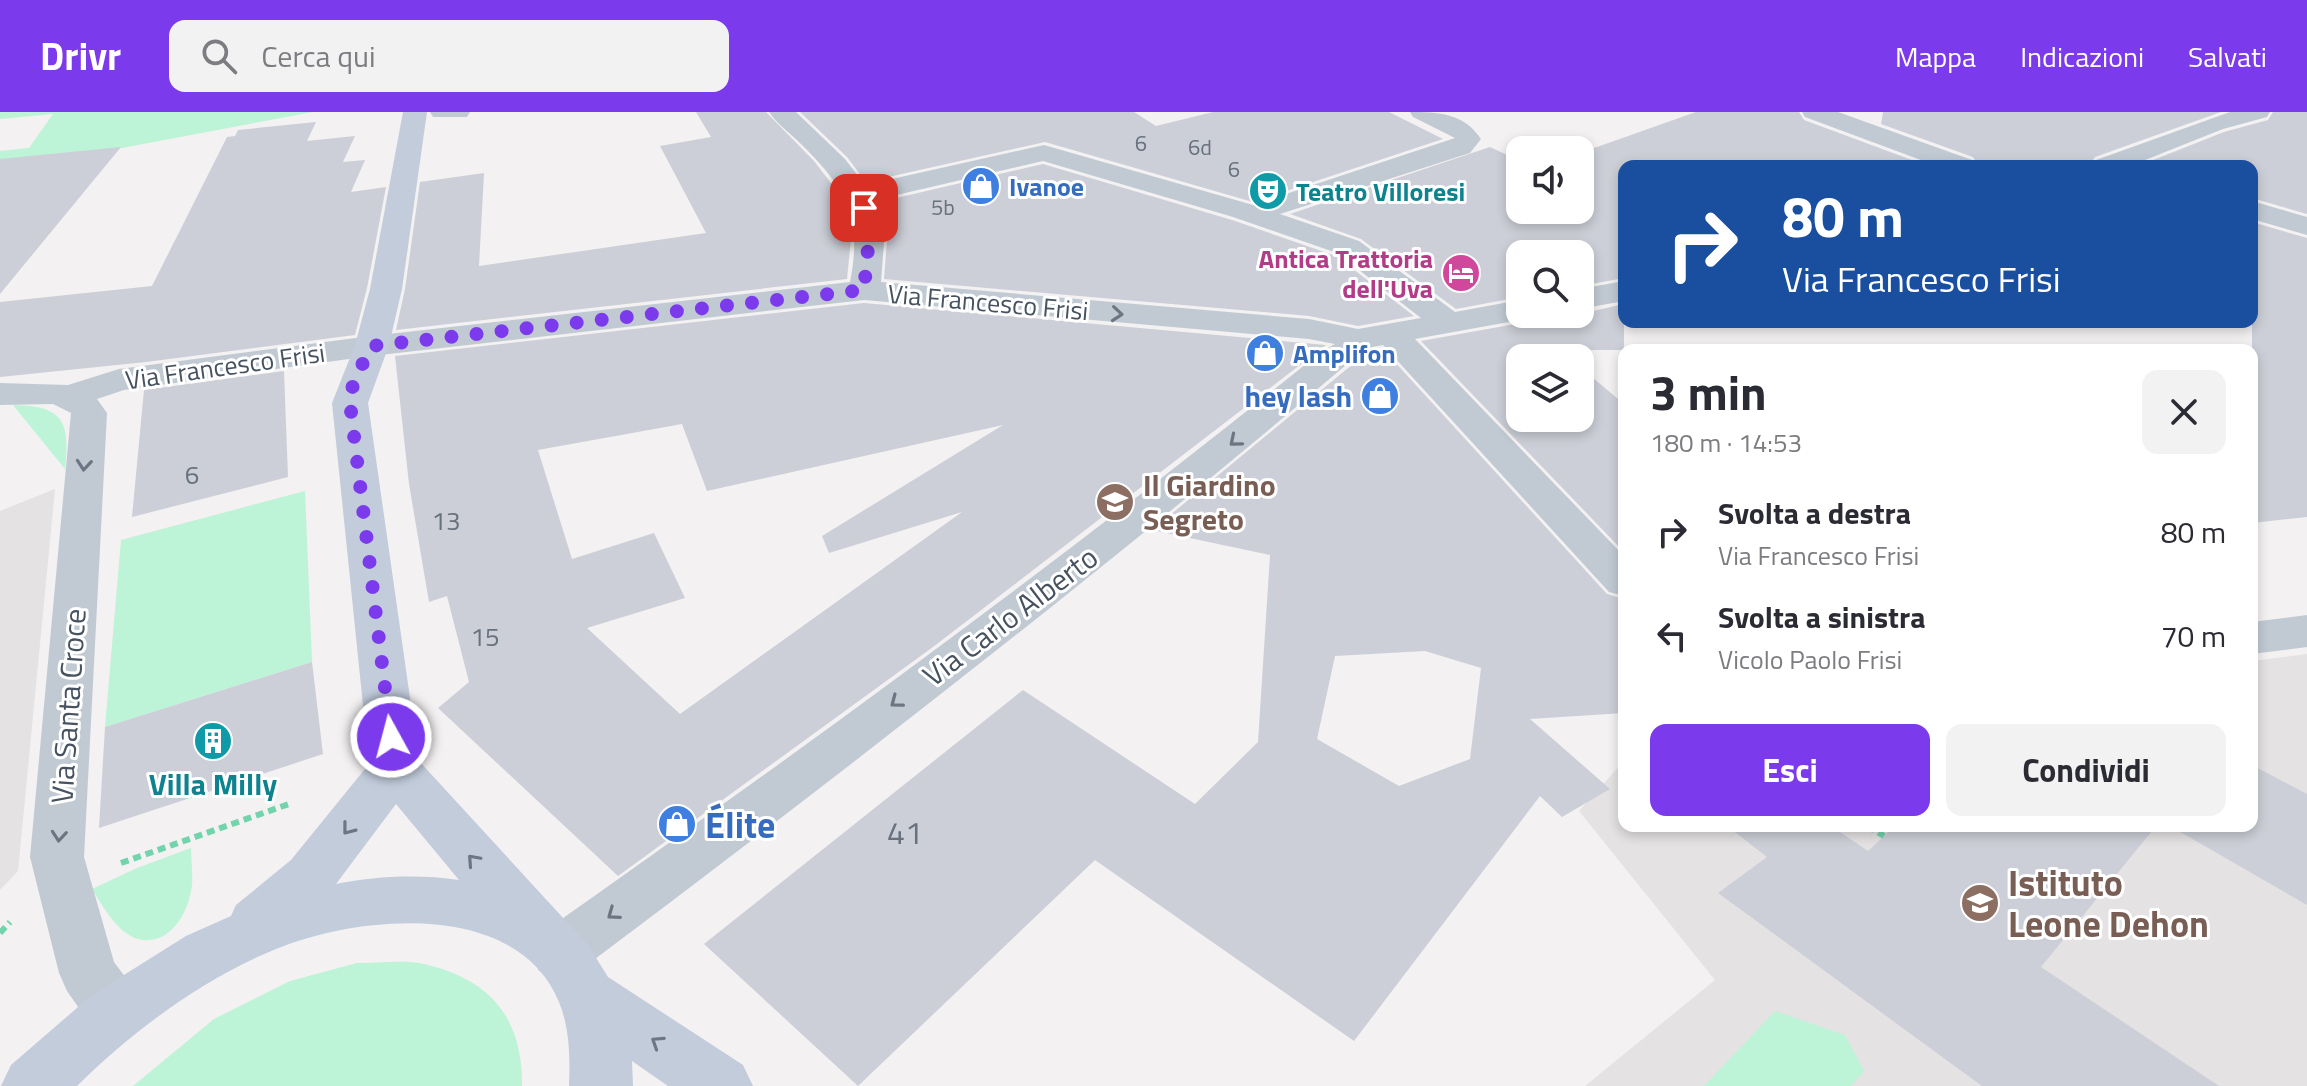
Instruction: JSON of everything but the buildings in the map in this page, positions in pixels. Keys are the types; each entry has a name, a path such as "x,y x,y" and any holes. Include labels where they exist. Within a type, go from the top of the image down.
{"street":[{"path":"415,112 405,188 371,346 353,384 350,403 395,768 563,963 599,1029 601,1086"},
{"path":"442,112 458,112"},
{"path":"781,112 840,169 856,196 870,227 864,290"},
{"path":"1266,210 1461,147 1468,139 1463,131 1422,112"},
{"path":"1814,112 1946,160"},
{"path":"2177,112 2214,124"},
{"path":"2121,160 2214,124 2258,112"},
{"path":"856,196 1044,153 1266,210 1348,247 1449,323"},
{"path":"2258,212 2307,226"},
{"name":"Via Francesco Frisi","path":"0,394 28,392 70,396 119,380 371,346 864,290 1375,336"},
{"path":"1594,296 1618,292"},
{"name":"Via Carlo Alberto","path":"563,963 679,866 1185,483 1334,358 1375,336 1506,313"},
{"path":"1375,336 1618,576"},
{"name":"Via Santa Croce","path":"70,396 81,402 89,413 57,857 88,973 116,1012"},
{"path":"2258,637 2307,631"},
{"path":"217,950 293,894 395,768"},
{"path":"33,1086 116,1012 173,974 217,950 277,925 320,912 403,899 476,906 507,917 721,1086"}],"path":[{"path":"108,867 293,803"},
{"path":"1877,832 1884,836"}],"shaded area":[{"path":"55,489 18,871 0,890 0,511"},
{"name":"Istituto Leone Dehon","path":"2307,654 2307,1086 1585,1086 1715,980 1579,811 1618,768 1618,832 2258,832 2258,660"}],"green space":[{"path":"0,112 313,112 0,171 0,151 29,148 53,114 0,119"},
{"path":"13,405 43,409 60,419 66,439 65,469"},
{"path":"305,491 312,662 105,727 121,540"},
{"path":"191,848 192,885 187,906 176,925 160,938 149,940 130,936 111,918 92,889 137,868"},
{"path":"357,963 419,963 464,978 482,990 497,1004 516,1039 522,1086 133,1086 214,1019 290,981"},
{"path":"1775,1011 1845,1035 1864,1071 1851,1086 1704,1086"}],"place":[{"name":"Ivanoe","path":"981,186"},
{"name":"Teatro Villoresi","path":"1268,191"},
{"name":"Antica Trattoria dell'Uva","path":"1461,273"},
{"name":"Amplifon","path":"1265,353"},
{"name":"hey lash","path":"1380,396"},
{"name":"Il Giardino Segreto","path":"1115,502"},
{"name":"Villa Milly","path":"213,741"},
{"name":"Élite","path":"677,824"},
{"name":"Istituto Leone Dehon","path":"1980,903"}],"route":[{"path":"391,737 350,403 353,384 371,346 864,290 870,227 864,208"}]}
